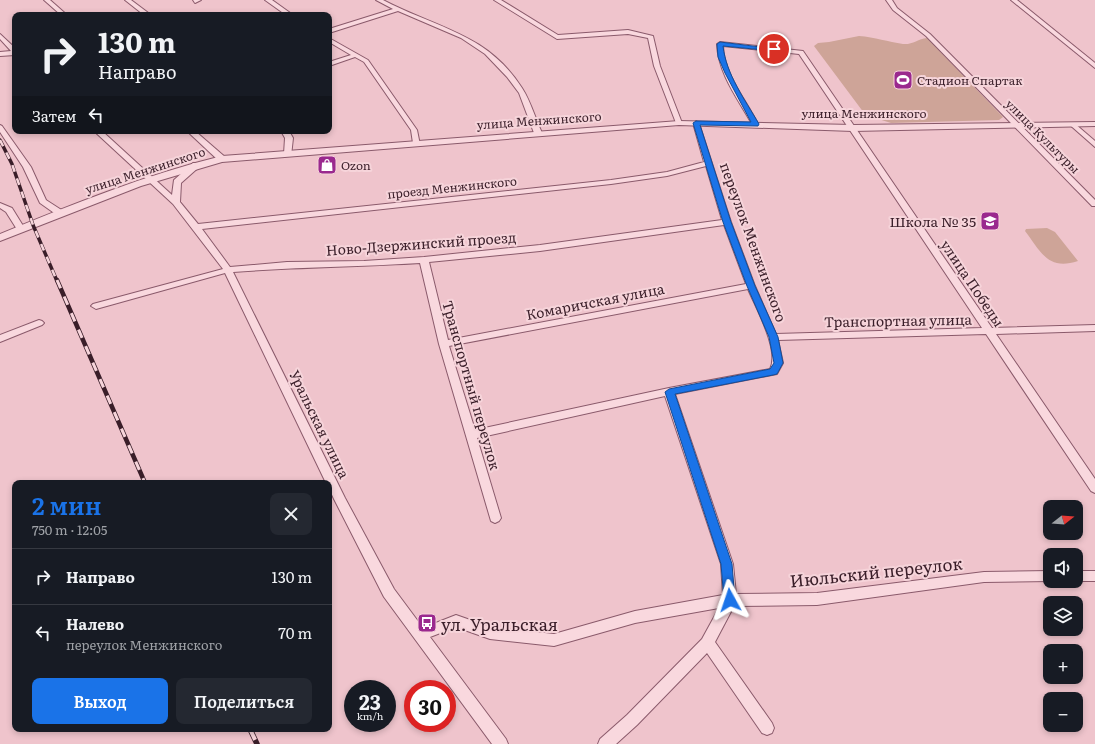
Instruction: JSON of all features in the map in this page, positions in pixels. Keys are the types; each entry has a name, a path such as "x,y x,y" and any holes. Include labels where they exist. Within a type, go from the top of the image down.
{"street":[{"path":"47,0 61,12"},
{"path":"128,0 144,12"},
{"path":"268,0 286,12"},
{"path":"380,0 396,10 474,43 488,53 504,68 520,90 538,133"},
{"path":"497,0 557,37 628,32 651,37 657,66 679,123"},
{"name":"улица Культуры","path":"889,0 895,9 928,35 1095,204"},
{"path":"1014,0 1095,66"},
{"path":"332,30 396,10"},
{"path":"0,36 12,49"},
{"path":"332,42 366,61 414,130 417,143"},
{"name":"улица Победы","path":"756,124 728,73 721,57 720,44 801,52 1095,488"},
{"path":"0,54 12,52"},
{"path":"332,63 357,55"},
{"name":"улица Менжинского","path":"0,238 60,213 152,179 196,165 222,159 679,123 756,124 853,128 1095,124"},
{"name":"переулок Менжинского","path":"669,392 773,372 778,363 773,337 751,286 727,222 696,123"},
{"path":"1072,124 1095,145"},
{"path":"0,127 27,167 43,201 60,213"},
{"name":"Уральская улица","path":"101,134 176,202 228,270 331,480"},
{"path":"194,134 222,159"},
{"path":"287,134 289,138 288,154"},
{"name":"проезд Менжинского","path":"196,227 611,182 667,174 708,163"},
{"path":"176,202 177,182 196,165"},
{"path":"0,205 9,210 21,229"},
{"name":"Ново-Дзержинский проезд","path":"96,306 228,270 287,265 364,264 424,260 540,248 727,222"},
{"name":"Транспортный переулок","path":"424,260 444,344 495,518"},
{"name":"Комаричская улица","path":"444,344 751,286"},
{"path":"0,340 39,323"},
{"name":"Транспортная улица","path":"773,337 1095,328"},
{"path":"470,435 669,392 727,564 730,600 707,643 632,720 605,744"},
{"name":"Уральская улица","path":"332,482 389,593 502,744"},
{"name":"Июльский переулок","path":"419,635 456,621 490,633 554,640 635,617 730,600 817,599 984,577 1043,576"},
{"path":"1083,576 1095,576"},
{"path":"707,643 722,662 767,728"}],"shaded area":[{"name":"Стадион Спартак","path":"859,36 903,44 909,44 927,38 1003,117 999,120 891,123 864,113 814,46 818,43"},
{"path":"1047,228 1055,232 1078,261 1059,263 1046,258 1025,231 1026,229"}],"railway":[{"path":"0,140 12,164 33,225 57,281"},
{"path":"57,280 144,480"},
{"path":"251,732 257,744"}],"place":[{"name":"Стадион Спартак","path":"903,80"},
{"name":"Ozon","path":"327,165"},
{"name":"Школа № 35","path":"990,221"},
{"name":"ул. Уральская","path":"427,623"}],"route":[{"path":"730,600 727,564 669,392 773,372 778,363 773,337 751,286 727,222 696,123 756,124 728,73 719,48 720,44 774,49"}]}
